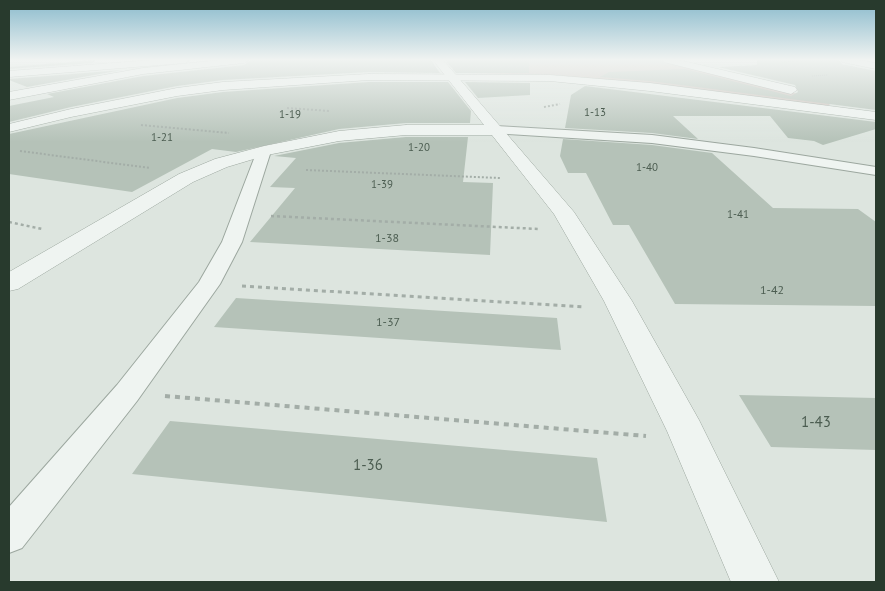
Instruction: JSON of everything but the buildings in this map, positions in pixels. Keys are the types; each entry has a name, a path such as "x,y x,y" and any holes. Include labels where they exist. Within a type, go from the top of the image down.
{"street":[{"path":"9,96 55,88"},
{"path":"9,128 71,113 177,92 211,88"},
{"path":"461,88 563,212 618,302 686,431 755,582"},
{"path":"648,88 876,116"},
{"path":"781,88 839,103 862,114"},
{"path":"26,93 71,113"},
{"path":"9,283 142,203 197,174 221,164 261,159 315,140 364,134 442,130 496,130"}],"lane":[{"path":"496,130 652,140 754,152 876,171"},
{"path":"9,535 127,393 209,284 232,242 261,159"}],"path":[{"path":"281,107 330,111"},
{"path":"137,125 234,134"},
{"path":"12,150 197,174"},
{"path":"261,159 507,178"},
{"path":"243,213 282,217 548,229"},
{"path":"209,284 592,307"},
{"path":"127,393 646,436"}],"shaded area":[{"path":"682,88 775,88 831,103 828,106"}]}
